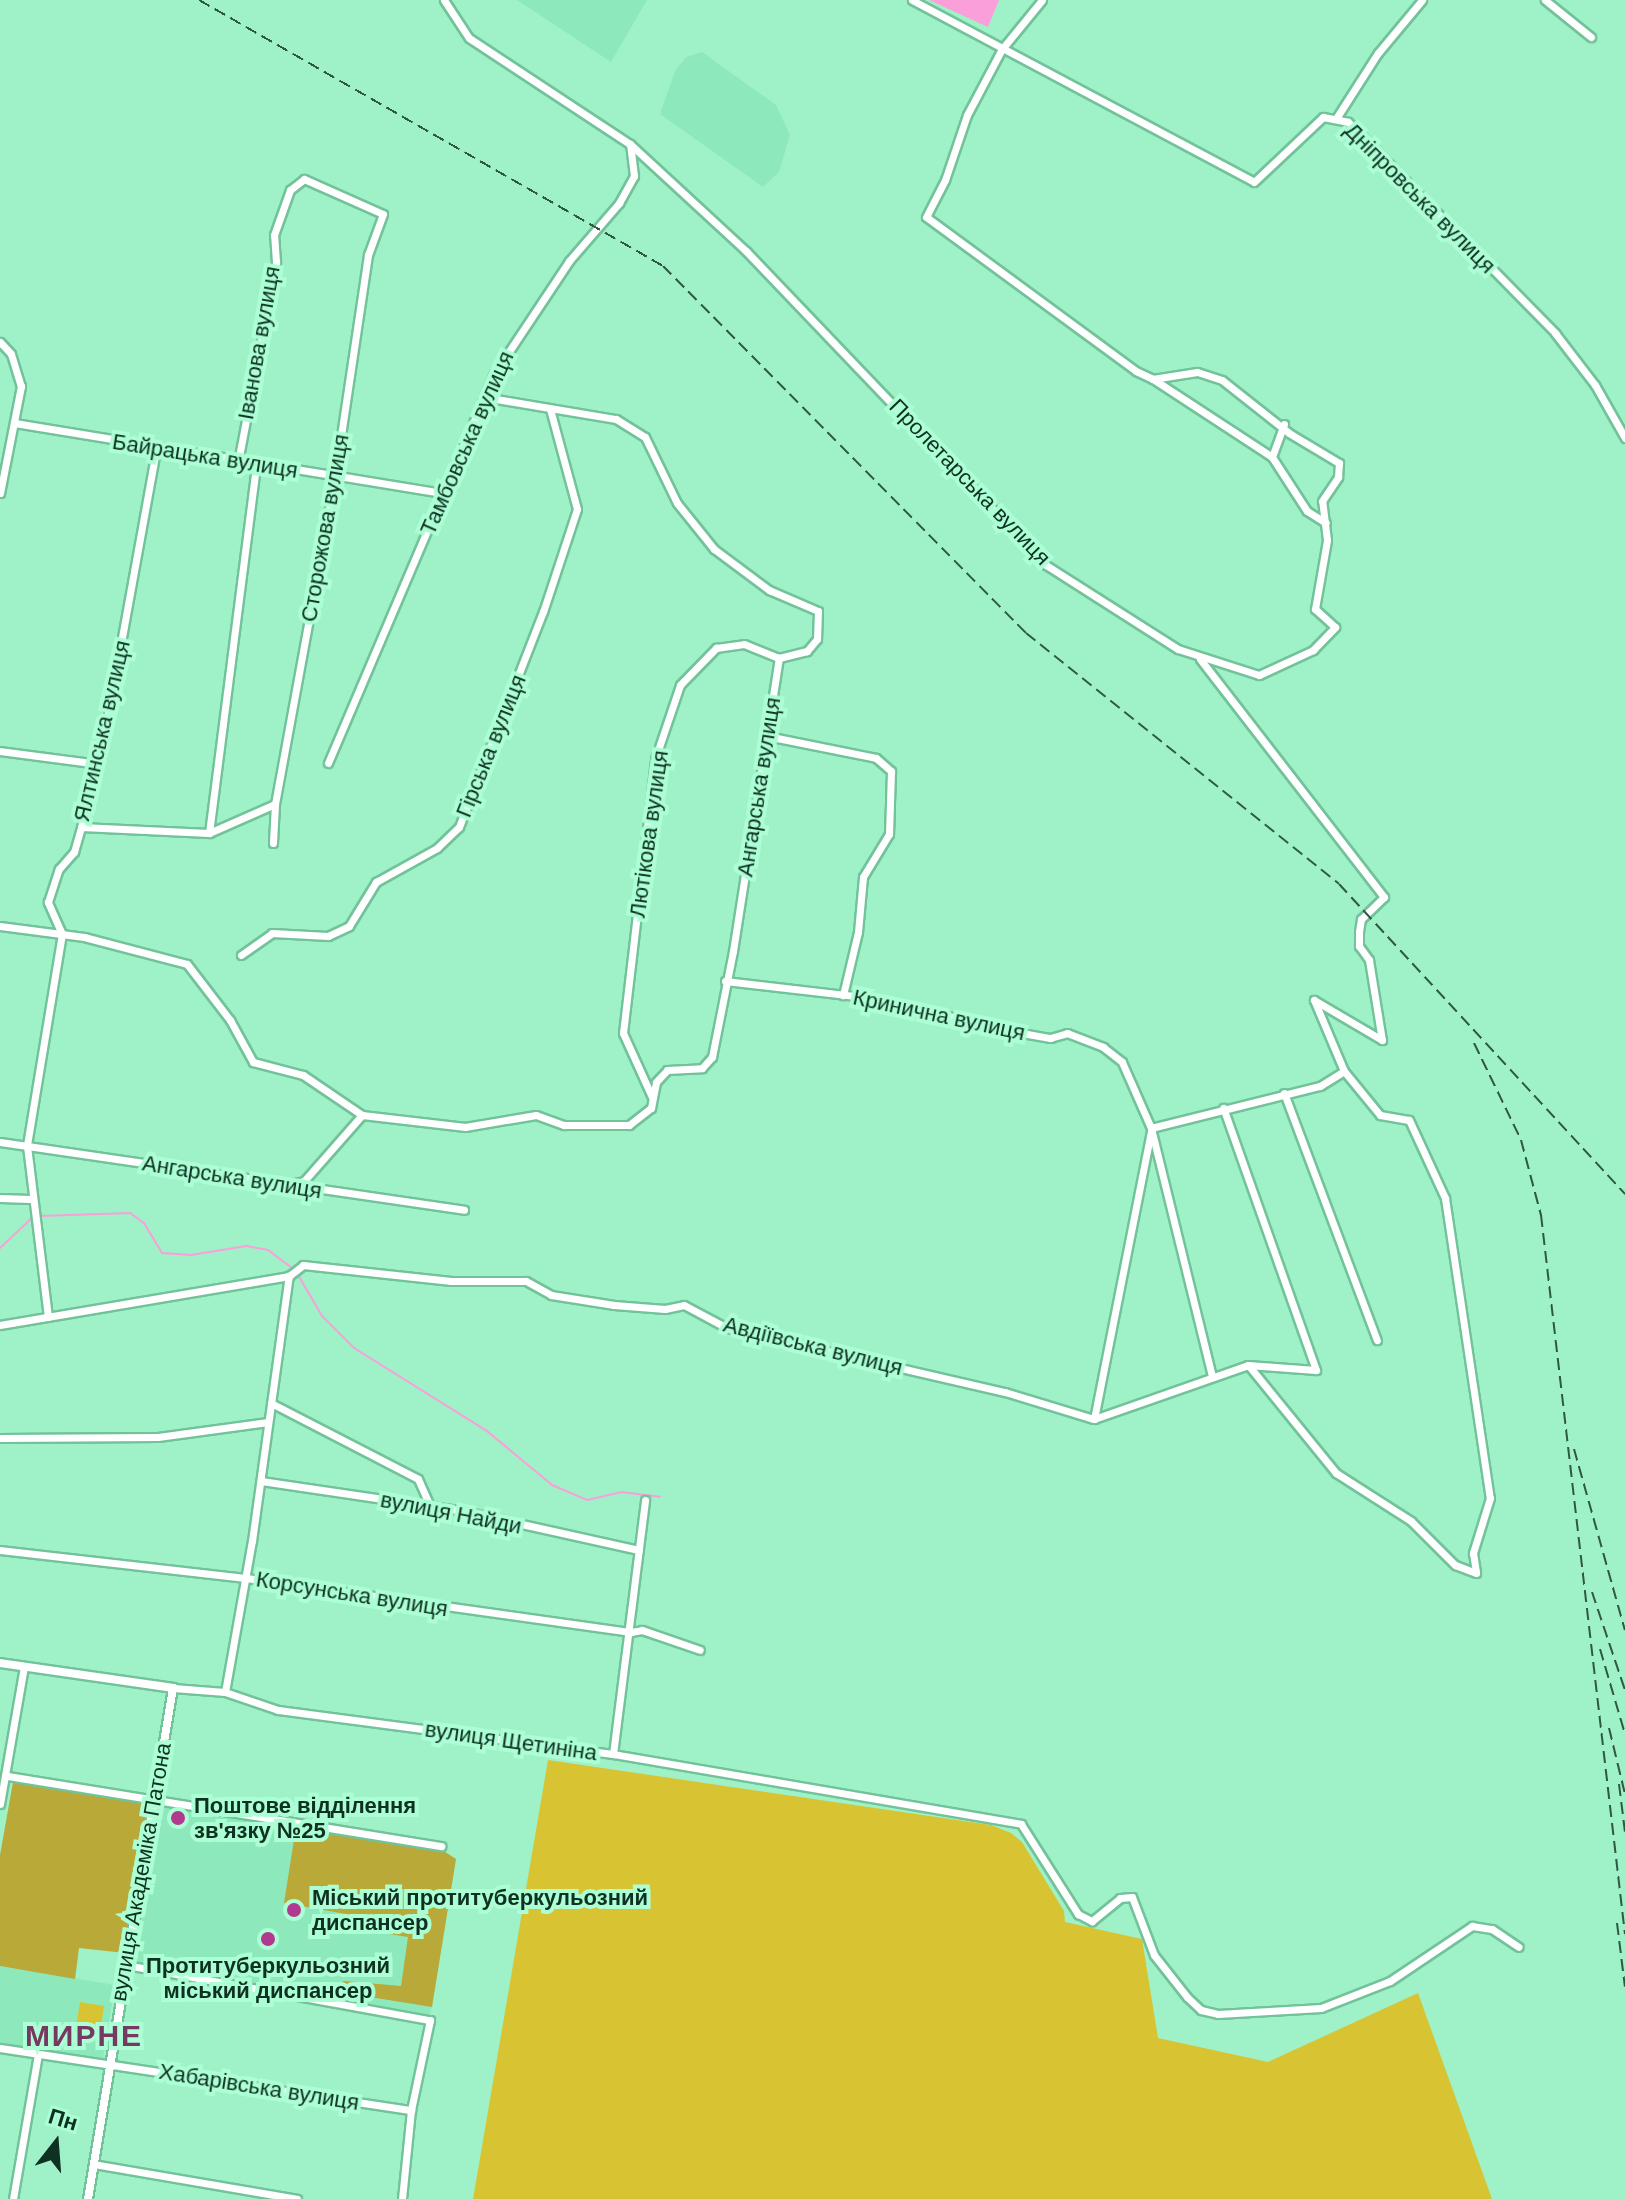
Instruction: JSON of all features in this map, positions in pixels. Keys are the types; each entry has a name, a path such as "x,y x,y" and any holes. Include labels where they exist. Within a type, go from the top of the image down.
{"street":[{"name":"Пролетарська вулиця","path":"444,0 469,38 630,144 746,251 1046,565 1199,657 1259,675 1313,650 1335,627 1315,609 1328,523"},
{"name":"Дніпровська вулиця","path":"912,0 1254,182 1317,121 1337,117 1348,122 1555,333 1595,385 1625,438"},
{"path":"1042,0 1002,49 967,115 945,180 926,217 1091,340 1272,457 1307,511 1328,523"},
{"path":"1337,117 1378,53 1422,0"},
{"path":"1545,0 1591,37"},
{"name":"Тамбовська вулиця","path":"328,763 484,397 514,340 634,176 630,144"},
{"name":"Іванова вулиця","path":"238,462 276,262 272,247 290,190 304,179 383,214"},
{"name":"Сторожова вулиця","path":"273,843 275,804 335,477 368,255 383,214"},
{"path":"0,342 11,354 21,386 0,493"},
{"path":"1153,379 1208,374 1339,463 1338,477 1322,501 1328,523"},
{"path":"484,397 634,427 645,437 677,503 714,549 769,590 818,611 817,639 807,651 779,658"},
{"name":"Гірська вулиця","path":"241,955 272,933 328,936 349,926 376,882 437,848 459,827 543,612 577,509 550,409"},
{"name":"Байрацька вулиця","path":"15,423 156,449 443,493"},
{"path":"1272,457 1284,424"},
{"name":"Ялтинська вулиця","path":"48,1317 30,1199 27,1145 62,934 48,902 81,827 99,764 156,449"},
{"path":"209,833 256,465"},
{"name":"Лютікова вулиця","path":"652,1097 623,1033 655,759 680,685 716,648 744,644 779,658"},
{"path":"1199,657 1384,897 1361,919 1359,932 1359,946 1369,960 1382,1040 1314,1000 1344,1071 1380,1115 1409,1120 1445,1198 1490,1498 1487,1523 1473,1553 1476,1573 1455,1565 1411,1521 1336,1473 1248,1365"},
{"name":"Ангарська вулиця","path":"652,1097 656,1082 667,1070 702,1068 712,1057 779,658"},
{"path":"767,736 876,758 891,771 889,834 863,877 858,932 843,995"},
{"path":"0,751 99,764"},
{"path":"81,827 209,833 275,804"},
{"path":"0,926 62,934 187,964 230,1020 253,1062 303,1075 362,1115 465,1127 536,1115 564,1125 605,1127 629,1125 651,1108 652,1097"},
{"name":"Кринична вулиця","path":"725,981 843,995 1050,1038 1067,1033 1103,1047 1122,1062 1151,1128 1212,1377"},
{"path":"1094,1419 1151,1128 1320,1086 1344,1071"},
{"path":"1284,1093 1377,1340"},
{"path":"1094,1419 1248,1365 1316,1370 1223,1108"},
{"path":"282,1186 304,1181 362,1115"},
{"name":"Ангарська вулиця","path":"0,1142 282,1186 464,1210"},
{"path":"0,1198 30,1199"},
{"name":"Авдіївська вулиця","path":"289,1276 303,1265 451,1281 526,1281 551,1295 614,1305 665,1309 684,1305 727,1328 1005,1392 1094,1419"},
{"path":"0,1325 289,1276 261,1481 225,1692"},
{"path":"271,1403 418,1479 430,1506"},
{"path":"0,1438 158,1437 268,1422"},
{"name":"вулиця Найди","path":"261,1481 430,1506 639,1550"},
{"path":"613,1754 631,1632 645,1500"},
{"name":"Корсунська вулиця","path":"0,1550 246,1578 631,1632 651,1632 700,1650"},
{"name":"вулиця Щетиніна","path":"0,1663 173,1688 225,1692 278,1710 613,1754 1021,1824 1078,1914 1092,1921 1120,1898 1132,1897 1154,1955 1201,2010 1218,2014 1321,2008 1390,1981 1472,1926 1492,1929 1519,1947"},
{"path":"0,1804 8,1776 24,1666"},
{"name":"вулиця Академіка Патона","path":"88,2199 107,2065 173,1688"},
{"path":"8,1776 441,1846"},
{"path":"126,1965 426,2018 432,2029 411,2110 402,2199"},
{"name":"Хабарівська вулиця","path":"0,2048 411,2110"},
{"path":"13,2199 38,2054"},
{"path":"93,2164 297,2199"}],"shaded area":[{"path":"517,0 647,0 611,62"},
{"path":"929,0 999,0 988,27"},
{"path":"702,52 776,105 790,135 779,172 763,187 660,114 675,71 686,57"},
{"path":"548,1760 991,1825 1011,1833 1022,1842 1064,1911 1065,1922 1142,1939 1158,2038 1268,2062 1418,1993 1492,2199 473,2199"},
{"path":"13,1782 150,1802 125,1953 79,1948 75,1979 0,1966 0,1855"},
{"name":"Міський протитуберкульозний диспансер","path":"157,1803 442,1850 456,1859 430,2015 132,1962"},
{"path":"296,1827 442,1850 456,1859 432,2007 326,1990 344,1981 401,1986 408,1937 345,1927 346,1914 284,1903"},
{"path":"0,1966 115,1985 103,2058 0,2043"},
{"path":"80,2002 104,2006 99,2038 75,2034"}],"waterway":[{"path":"40,1216 130,1213 144,1223 162,1253 191,1255 246,1246 268,1250 292,1268"},
{"path":"0,1248 34,1216"},
{"path":"297,1273 322,1316 354,1348 487,1431 552,1485 587,1500 621,1492 660,1497"}],"railway":[{"path":"199,0 663,266 1026,633 1339,884 1625,1194"},
{"path":"1474,1043 1521,1140 1541,1215 1625,1934"},
{"path":"1574,1449 1625,1630"},
{"path":"1592,1592 1625,1690"},
{"path":"1600,1649 1625,1734"},
{"path":"1609,1728 1625,1794"},
{"path":"1619,1784 1625,1832"},
{"path":"1617,1923 1625,1987"}],"place":[{"name":"Поштове відділення зв'язку №25","path":"178,1818"},
{"name":"Міський протитуберкульозний диспансер","path":"294,1910"},
{"name":"Протитуберкульозний міський диспансер","path":"268,1939"}],"district":[{"name":"МИРНЕ","path":"84,2036"}]}
